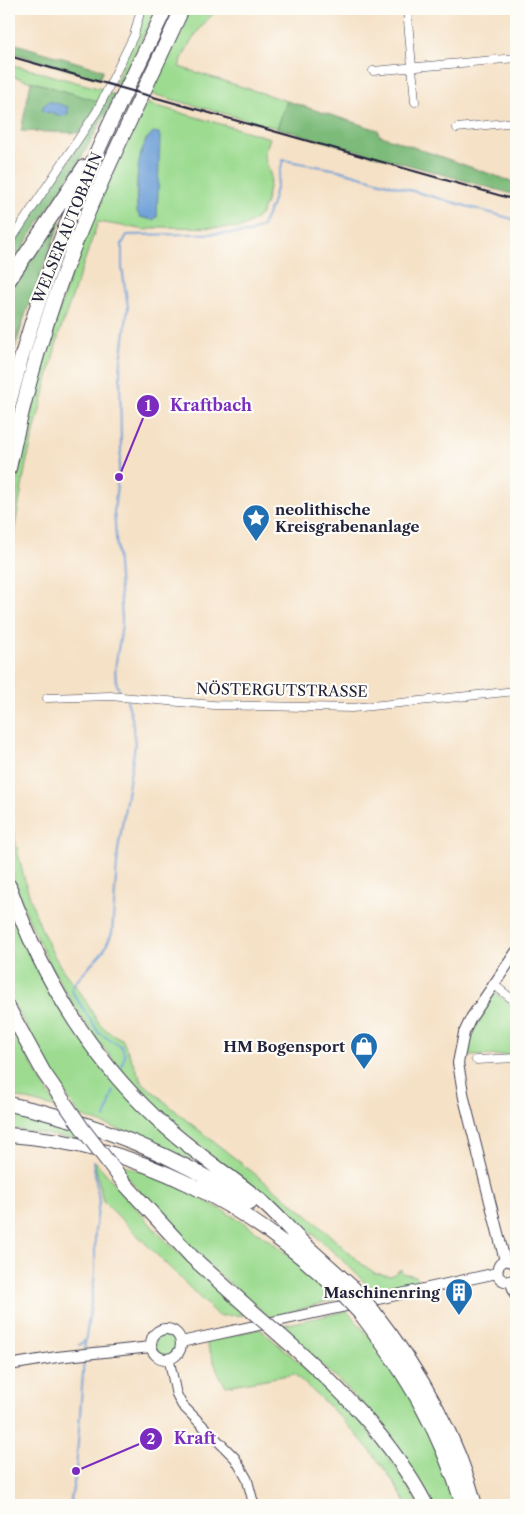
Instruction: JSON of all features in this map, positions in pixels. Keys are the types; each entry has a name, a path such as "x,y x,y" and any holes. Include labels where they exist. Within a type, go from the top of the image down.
{"highway":[{"name":"WELSER AUTOBAHN","path":"9,403 48,277 102,139 166,9"},
{"name":"WELSER AUTOBAHN","path":"9,468 25,401 58,290 96,192 182,9"},
{"path":"9,280 102,139"},
{"path":"9,886 31,942 51,982 101,1058 155,1118 257,1198 299,1239 400,1346 435,1404 456,1449 475,1505"},
{"path":"9,1009 44,1073 82,1128 125,1184 192,1257 347,1396 399,1460 426,1505"},
{"path":"9,1104 90,1125 152,1150 229,1190 299,1239"},
{"path":"9,1135 46,1139 109,1153 183,1180 229,1204 275,1235 348,1292"},
{"path":"367,1312 423,1406 442,1447 463,1505"}],"main road":[{"path":"505,1261 464,1098 458,1063 464,1033 481,1002 516,952"},
{"path":"513,1279 502,1280 497,1273 499,1264 505,1261 512,1261 516,1265"},
{"path":"181,1342 497,1273"},
{"path":"163,1329 176,1333 181,1342 180,1351 169,1359 159,1358 151,1347 155,1334 163,1329"},
{"path":"9,1364 151,1347"}],"street":[{"path":"9,243 97,111 134,35 141,9"},
{"path":"407,9 415,102"},
{"path":"373,71 516,58"},
{"path":"457,128 516,122"},
{"name":"NÖSTERGUTSTRASSE","path":"47,698 110,696 214,704 352,708 516,691"},
{"path":"493,984 516,1002"},
{"path":"476,1060 516,1058"},
{"path":"513,1279 516,1298"},
{"path":"169,1359 176,1393 182,1405 235,1458 246,1479 254,1505"}],"green space":[{"path":"144,9 157,9 119,84 115,83 138,31"},
{"path":"190,9 218,9 195,35 179,67 287,101 277,128 149,93"},
{"path":"9,42 103,70 99,79 9,52"},
{"path":"9,64 105,90 100,103 9,75"},
{"path":"31,81 100,103 79,133 21,131"},
{"path":"109,93 116,95 78,164 9,268 9,248 93,124"},
{"path":"287,101 378,130 379,135 516,183 516,195 277,128"},
{"path":"146,103 270,138 264,155 271,177 266,202 261,214 241,228 160,227 147,230 98,222 59,334 26,464 9,561 9,543 18,474 49,345 64,295 91,220 110,175","holes":["159,133 157,217 153,220 141,217 136,201 136,190 146,139"]},
{"path":"56,220 61,222 27,307 9,372 9,288"},
{"path":"59,225 15,342 9,314 9,293 56,226"},
{"path":"9,811 28,890 41,928 50,947 61,968 79,991 98,1021 107,1031 122,1039 142,1082 186,1120 305,1213 363,1265 375,1273 391,1276 401,1269 402,1273 416,1276 420,1282 374,1293 357,1274 320,1240 221,1163 164,1115 115,1062 72,1004 37,938 17,888 11,867 8,845"},
{"path":"9,896 33,960 66,1018 192,1156 190,1160 145,1138 80,1116 50,1069 9,996"},
{"path":"495,993 516,1008 516,1055 466,1056 478,1023"},
{"path":"9,1024 57,1108 9,1095"},
{"path":"9,1110 68,1123 79,1140 9,1128"},
{"path":"94,1160 158,1233 244,1315 218,1316 103,1201"},
{"path":"115,1162 176,1186 234,1217 288,1254 336,1299 270,1318 215,1271 168,1225"},
{"path":"347,1311 381,1352 408,1392 427,1428 456,1505 432,1505 376,1421 347,1388 279,1326"},
{"path":"260,1329 327,1388 368,1431 387,1454 418,1505 407,1505 371,1451 342,1419 294,1374 226,1386 205,1340"},
{"path":"166,1334 174,1337 177,1345 174,1353 166,1356 158,1353 155,1345 158,1337"}],"water":[{"path":"49,101 68,107 68,114 62,116 42,111 43,106"},
{"path":"153,132 159,133 160,138 157,217 153,220 140,217 137,212 137,192 138,170 142,149"}],"waterway":[{"path":"120,692 115,675 122,618 114,511 121,450 120,370 128,307 122,268 122,244 127,235 250,233 262,226 272,204 283,160 338,170 516,220"},
{"path":"121,1066 125,1056 122,1047 99,1033 71,990 74,984 104,950 112,933 118,850 135,745 132,718 127,700"},
{"path":"105,1118 114,1090"},
{"path":"84,1351 95,1275 95,1231 99,1201 93,1161"},
{"path":"79,1345 84,1341"},
{"path":"70,1505 76,1471 84,1358"}],"railway":[{"path":"9,56 516,200"}],"place":[{"name":"Kraftbach","path":"119,477"},
{"name":"neolithische Kreisgrabenanlage","path":"256,542"},
{"name":"HM Bogensport","path":"364,1070"},
{"name":"Maschinenring","path":"459,1316"},
{"name":"Kraft","path":"76,1471"}]}
